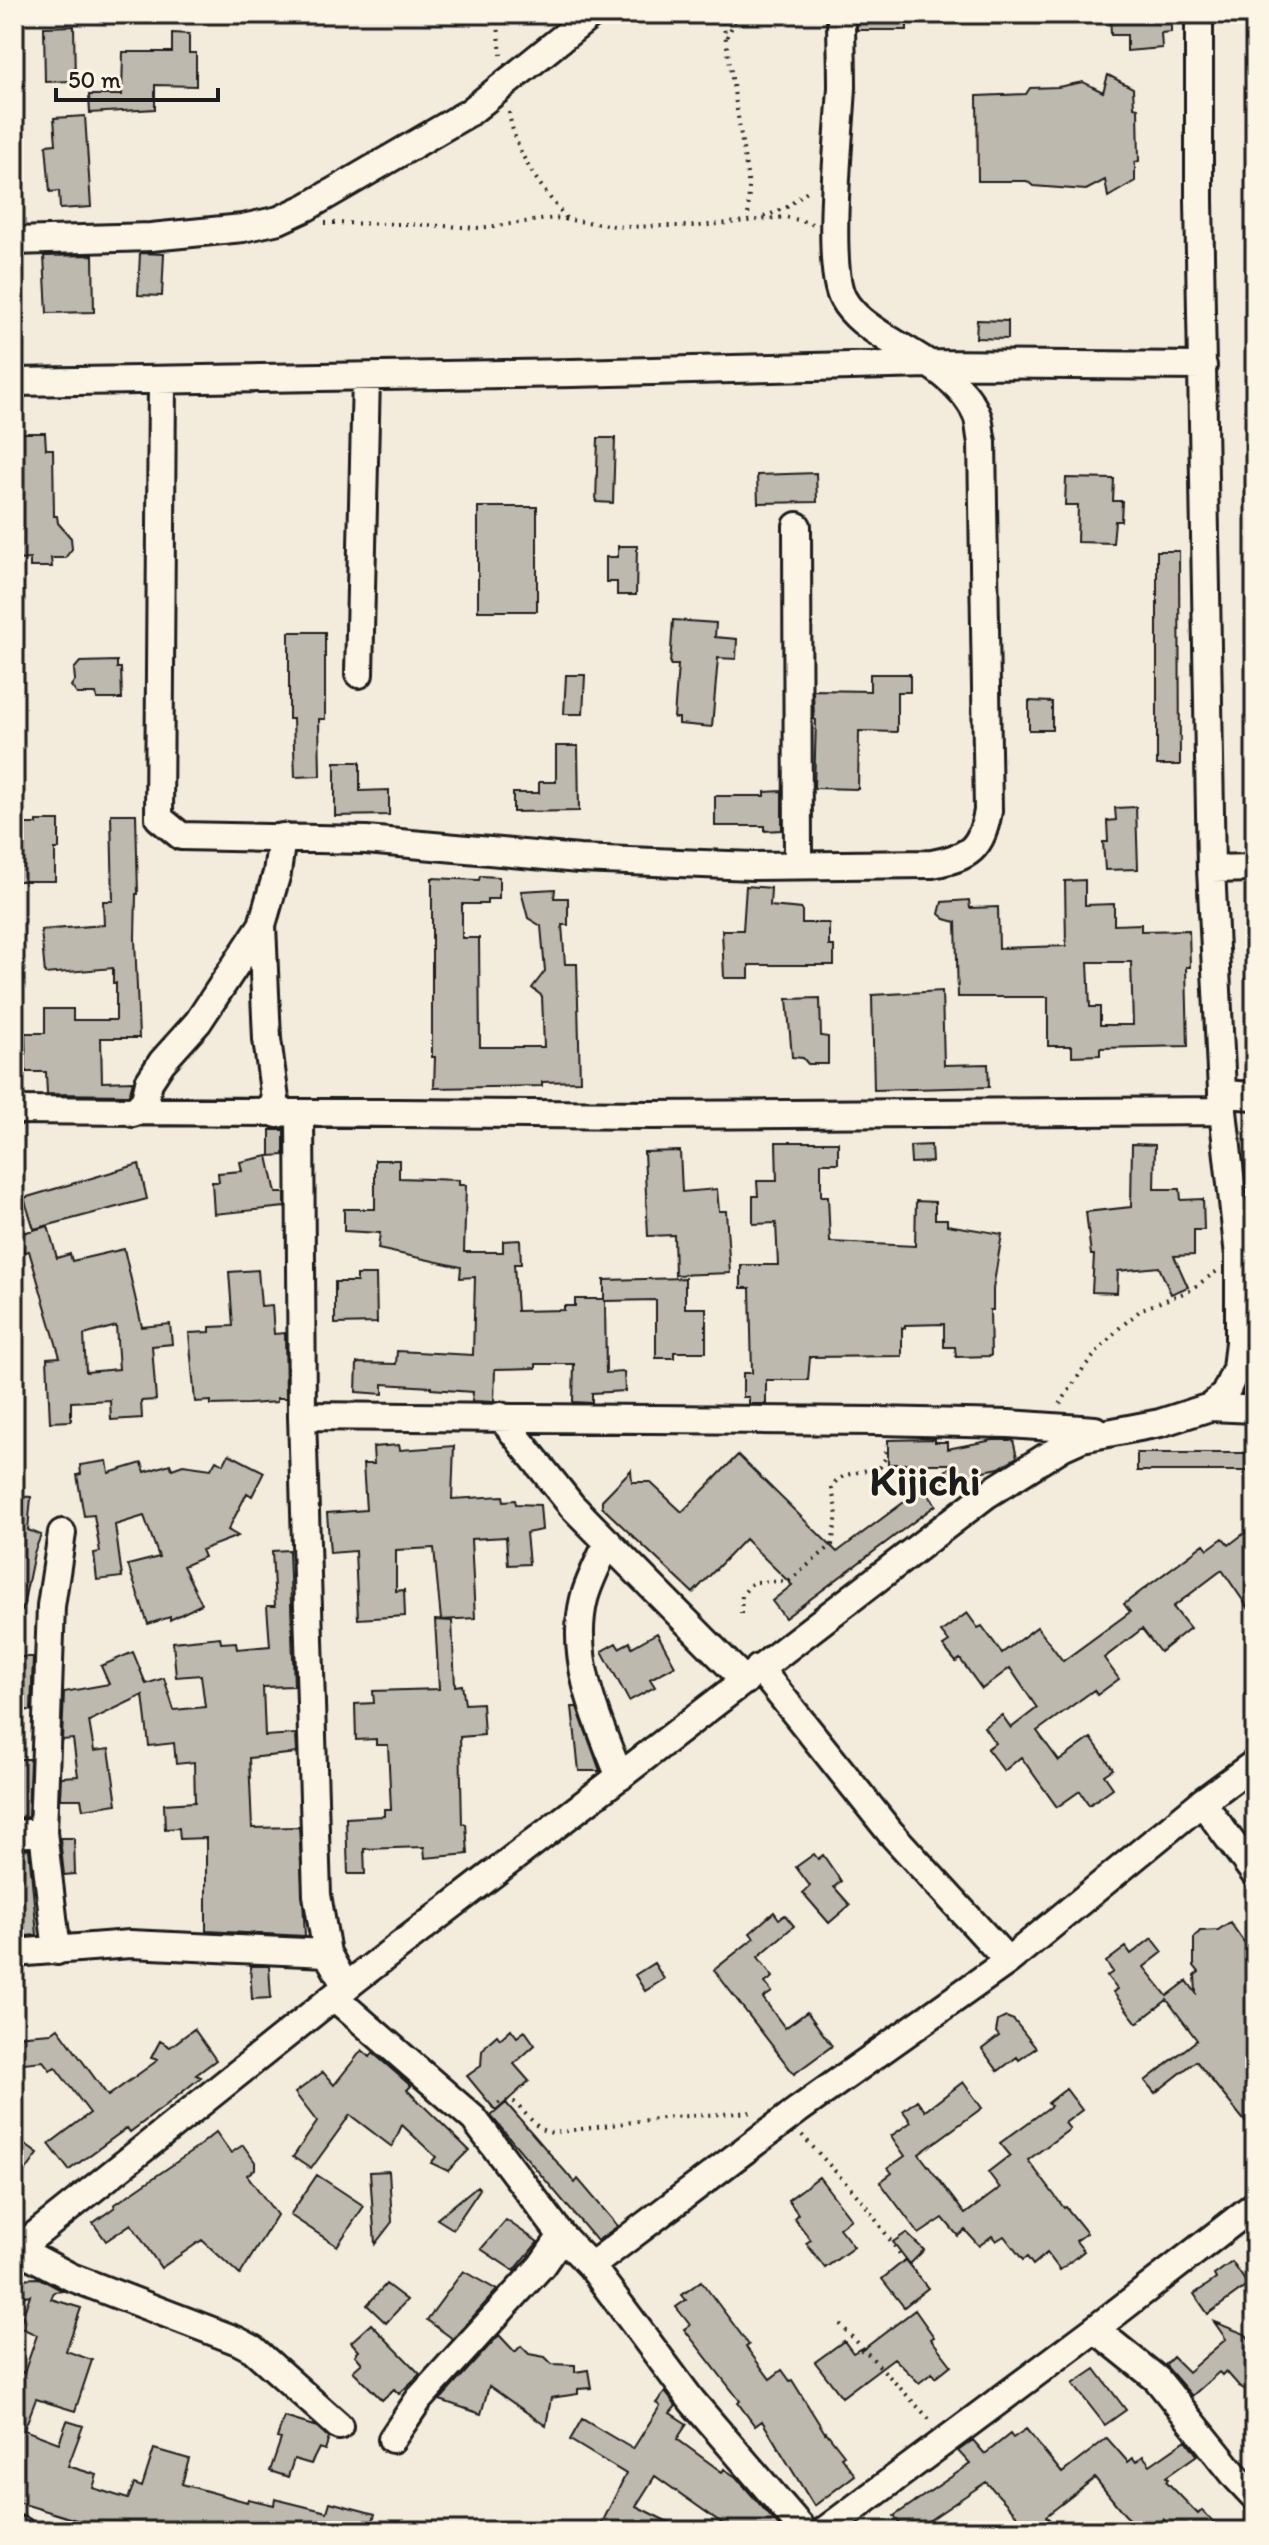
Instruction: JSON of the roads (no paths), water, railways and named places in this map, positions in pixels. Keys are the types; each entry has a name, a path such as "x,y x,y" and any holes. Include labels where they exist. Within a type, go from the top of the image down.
{"street":[{"path":"14,241 151,237 243,228 279,220 307,207 470,112 592,14"},
{"path":"162,381 159,818 181,836 408,843 579,859 753,866 943,862 969,852 978,844 984,831 988,796 982,442 977,417 959,389 929,364 851,312 841,295 836,276 835,232 842,85 841,14"},
{"path":"1199,14 1211,869 1223,1103 1239,1256 1236,1369 1225,1394 1210,1407"},
{"path":"14,382 929,364 1203,366"},
{"path":"359,674 366,377"},
{"path":"797,526 798,864"},
{"path":"133,1113 145,1100 149,1082 162,1062 198,1022 262,925 277,873 282,837"},
{"path":"1211,869 1255,868"},
{"path":"262,925 267,1039 288,1114 302,1416 317,1895 327,1953 340,1992 474,2119 562,2236 591,2266 692,2401 804,2531"},
{"path":"14,1110 288,1114 1223,1103 1255,1096"},
{"path":"339,2426 253,2349 71,2277 16,2250 340,1992 986,1495 1062,1447 1107,1431 1160,1423 1210,1407 1255,1409"},
{"path":"302,1416 877,1421 1107,1431"},
{"path":"500,1416 572,1506 752,1674 1008,1961"},
{"path":"57,1951 43,1832 51,1606 62,1533"},
{"path":"608,1542 584,1598 580,1639 583,1671 596,1718 620,1777"},
{"path":"591,2266 793,2114 1008,1961 1202,1802 1255,1763"},
{"path":"1202,1802 1255,1874"},
{"path":"14,1834 43,1832"},
{"path":"14,1953 130,1944 327,1953"},
{"path":"824,2531 1255,2205"},
{"path":"392,2439 419,2399 541,2266 562,2236"},
{"path":"1095,2329 1157,2379 1255,2497"},
{"path":"14,2529 21,2531"}],"district":[{"name":"Kijichi","path":"925,1480"}]}
